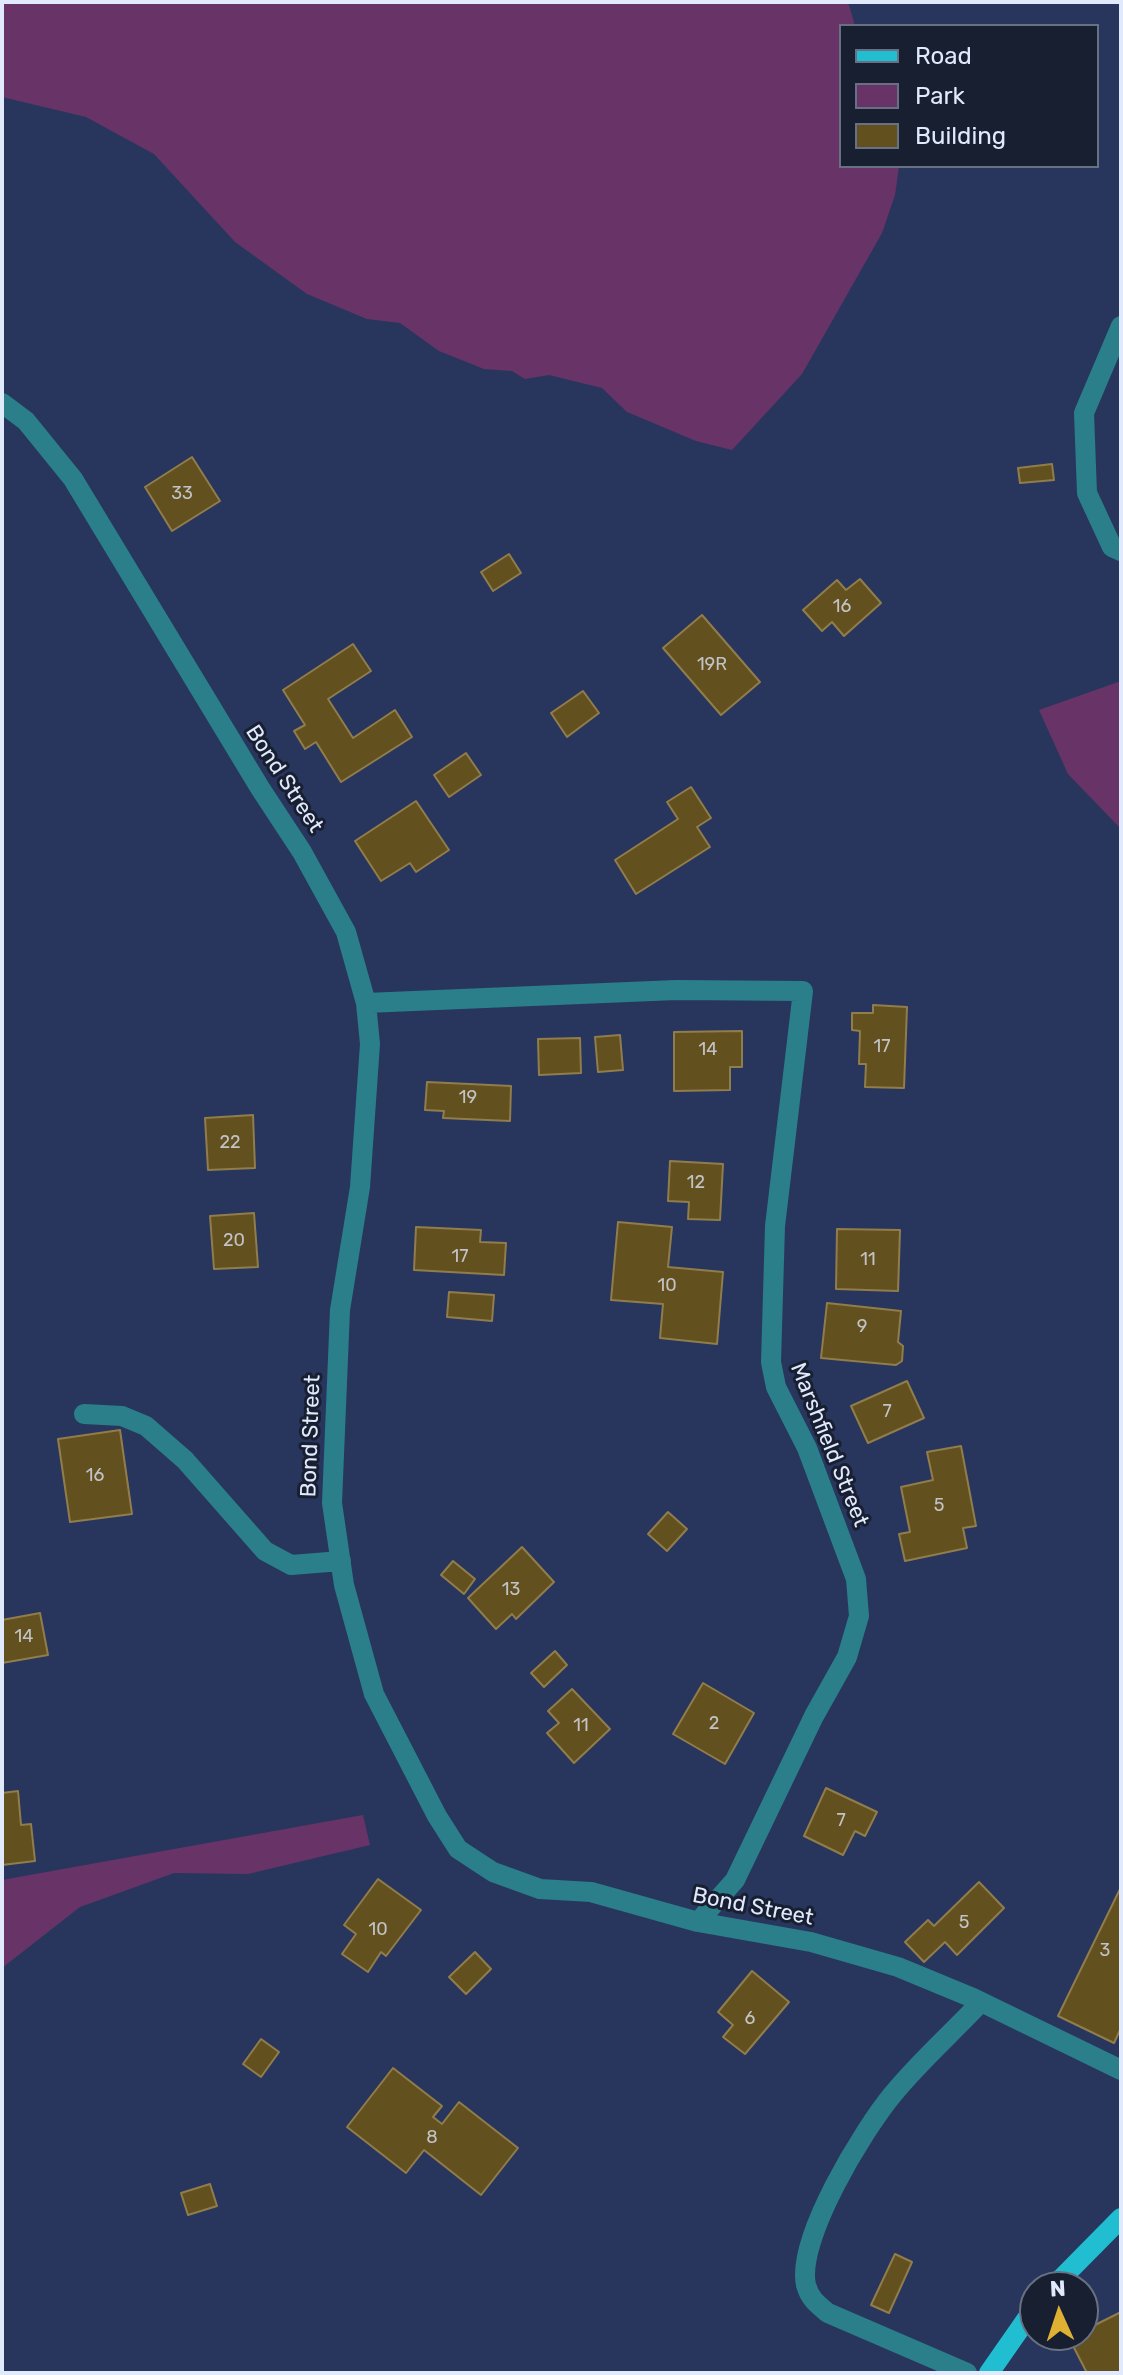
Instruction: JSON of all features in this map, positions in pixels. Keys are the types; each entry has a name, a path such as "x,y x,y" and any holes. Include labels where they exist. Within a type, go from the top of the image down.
{"main road":[{"path":"1069,2271 1121,2218"},
{"path":"989,2373 1019,2330"}],"street":[{"path":"1121,326 1084,413 1087,493 1112,547 1121,551"},
{"name":"Bond Street","path":"2,403 26,421 73,479 302,852 346,932 366,1003 370,1044 360,1187 340,1310 332,1503 341,1561 374,1694 419,1786 458,1849 493,1872 540,1889 591,1892 698,1922 811,1942 898,1967 981,2002 1121,2070"},
{"name":"Marshfield Street","path":"366,1003 676,990 803,991 775,1226 771,1362 776,1387 807,1448 856,1579 859,1616 847,1657 814,1716 735,1880 698,1922"},
{"path":"84,1414 122,1416 146,1426 185,1460 265,1551 291,1565 341,1561"},
{"path":"967,2373 828,2313 811,2300 805,2282 807,2257 816,2225 858,2143 893,2094 981,2002"}],"green space":[{"path":"2,2 848,2 854,24 839,24 839,168 899,168 895,195 882,233 802,374 732,450 696,441 627,412 602,388 549,375 525,379 512,371 484,369 439,351 400,323 367,319 307,294 235,242 154,154 86,117 2,97"},
{"path":"1121,681 1121,829 1068,774 1039,710"},
{"path":"363,1815 370,1845 248,1874 174,1873 80,1907 2,1968 2,1880"}],"building":[{"path":"192,457 220,501 172,531 145,487"},
{"path":"1052,464 1054,480 1020,483 1018,468"},
{"path":"509,554 521,573 493,591 481,572"},
{"path":"860,579 881,603 844,636 832,622 822,631 803,610 837,580 846,590"},
{"path":"702,615 760,682 721,715 663,648"},
{"path":"353,644 371,671 328,699 353,738 395,710 412,737 341,782 316,742 305,749 294,731 305,725 283,690"},
{"path":"583,691 599,713 567,737 551,713"},
{"path":"466,753 481,775 449,797 434,775"},
{"path":"691,787 711,818 697,827 710,847 636,894 615,860 678,819 667,802"},
{"path":"416,801 449,850 416,872 410,863 381,881 355,841"},
{"path":"873,1005 907,1007 904,1088 865,1087 866,1064 859,1064 860,1031 852,1030 852,1013 873,1013"},
{"path":"742,1031 742,1067 730,1067 730,1090 674,1091 674,1032"},
{"path":"620,1035 623,1070 598,1072 595,1037"},
{"path":"580,1038 581,1073 539,1075 538,1039"},
{"path":"427,1082 511,1086 510,1121 443,1118 444,1111 425,1110"},
{"path":"253,1115 255,1168 208,1170 205,1118"},
{"path":"670,1161 723,1164 720,1220 688,1219 689,1202 668,1201"},
{"path":"254,1213 258,1267 214,1269 210,1216"},
{"path":"618,1222 672,1227 668,1267 723,1272 717,1344 660,1338 663,1304 611,1300"},
{"path":"416,1227 481,1230 480,1242 506,1243 504,1275 414,1270"},
{"path":"837,1229 900,1230 898,1291 836,1289"},
{"path":"449,1292 494,1295 492,1321 447,1317"},
{"path":"827,1303 901,1311 898,1342 903,1346 902,1361 896,1365 821,1358"},
{"path":"907,1381 924,1418 868,1443 851,1406"},
{"path":"120,1430 132,1514 70,1522 58,1439"},
{"path":"961,1446 976,1526 963,1528 967,1548 905,1561 899,1534 910,1532 901,1487 933,1480 927,1452"},
{"path":"668,1512 687,1529 667,1551 648,1534"},
{"path":"522,1547 554,1582 516,1619 512,1614 496,1629 468,1598"},
{"path":"453,1561 475,1579 464,1594 441,1575"},
{"path":"40,1613 48,1655 2,1663 2,1620"},
{"path":"555,1651 567,1665 544,1687 531,1673"},
{"path":"703,1683 754,1713 725,1764 673,1734"},
{"path":"572,1689 610,1729 574,1763 547,1733 559,1723 548,1711"},
{"path":"826,1788 877,1812 865,1836 855,1831 843,1855 804,1836"},
{"path":"18,1791 21,1825 31,1824 35,1861 2,1865 2,1793"},
{"path":"378,1879 421,1910 386,1956 381,1952 368,1972 342,1954 356,1934 344,1925"},
{"path":"979,1882 1004,1908 957,1955 945,1942 924,1962 905,1942 928,1920 934,1926"},
{"path":"1121,1887 1121,2028 1114,2043 1058,2016"},
{"path":"475,1952 491,1969 466,1994 449,1977"},
{"path":"752,1971 789,2002 745,2054 723,2037 733,2025 718,2012"},
{"path":"261,2039 279,2052 261,2077 243,2064"},
{"path":"393,2068 442,2106 433,2117 442,2124 459,2102 518,2148 481,2195 424,2150 406,2173 347,2127"},
{"path":"210,2184 217,2206 188,2215 181,2193"},
{"path":"895,2254 912,2262 889,2313 871,2305"},
{"path":"1121,2312 1121,2373 1087,2373 1076,2351 1099,2351 1099,2323"}]}
